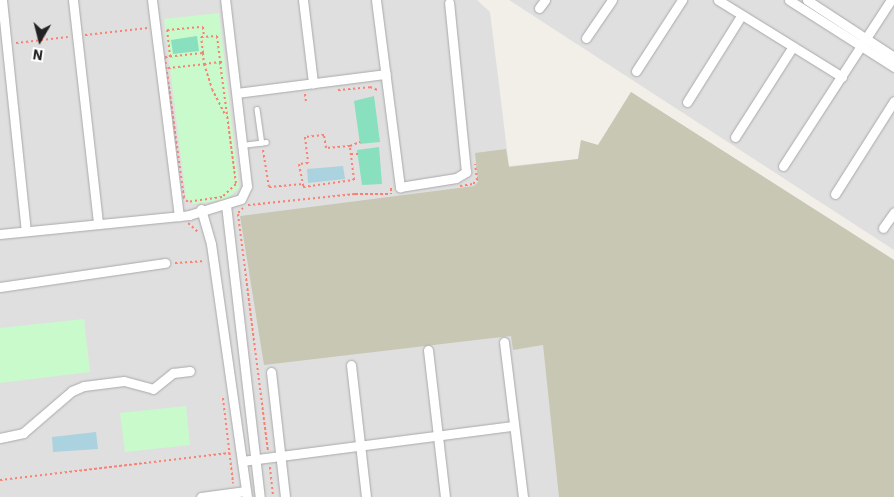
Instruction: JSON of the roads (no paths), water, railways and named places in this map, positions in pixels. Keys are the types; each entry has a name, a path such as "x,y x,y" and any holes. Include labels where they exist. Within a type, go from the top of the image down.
{"street":[{"path":"2,0 26,231"},
{"path":"73,0 98,222"},
{"path":"152,0 183,219"},
{"path":"0,234 98,222 183,219 201,210 226,205 242,199 247,186 226,0"},
{"path":"303,0 313,88"},
{"path":"376,0 400,187 456,178 466,172 449,3"},
{"path":"539,8 544,0"},
{"path":"586,38 612,0"},
{"path":"636,71 682,0"},
{"path":"718,0 792,48 842,77"},
{"path":"789,0 864,43 894,57"},
{"path":"807,0 819,3 894,68"},
{"path":"783,166 891,0"},
{"path":"687,102 742,16"},
{"path":"735,137 792,48"},
{"path":"237,93 313,88 386,74"},
{"path":"835,194 894,101"},
{"path":"226,205 260,497"},
{"path":"201,210 211,244 247,494 234,492 201,497"},
{"path":"883,228 894,212"},
{"path":"0,287 165,263"},
{"path":"504,342 523,497"},
{"path":"428,350 445,497"},
{"path":"351,365 366,497"},
{"path":"0,438 24,433 72,391 84,386 124,381 153,389 173,373 190,371"},
{"path":"271,372 285,497"},
{"path":"242,461 514,426"}],"lane":[{"path":"242,146 264,142 257,109"}],"water":[{"path":"343,166 345,179 308,183 307,169"},
{"path":"96,432 98,449 53,452 52,437"}]}
